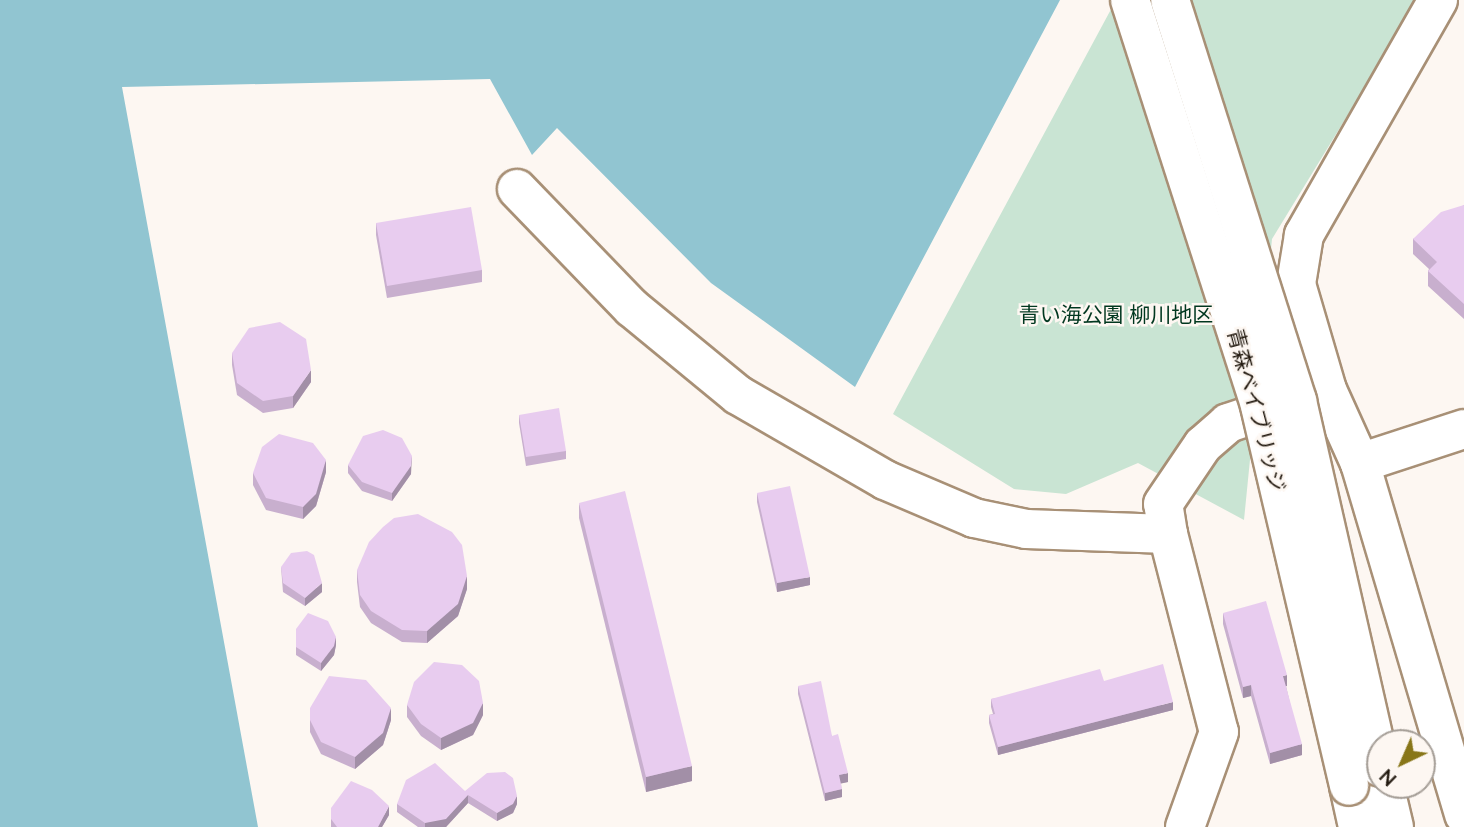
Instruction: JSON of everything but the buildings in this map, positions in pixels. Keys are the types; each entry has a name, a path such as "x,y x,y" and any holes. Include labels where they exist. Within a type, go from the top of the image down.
{"street":[{"name":"青森ベイブリッジ","path":"1129,0 1260,406 1364,802"},
{"name":"青森ベイブリッジ","path":"1170,0 1297,401 1364,802"},
{"path":"1438,0 1304,235 1296,284 1327,390 1360,463 1464,815"},
{"path":"517,189 632,308 738,395 885,480 974,518 1026,529 1168,534"},
{"path":"1185,827 1219,732 1168,534 1163,504 1203,445 1228,424 1327,390"},
{"path":"1360,463 1464,429"},
{"path":"1364,802 1394,827"}],"green space":[{"name":"青い海公園 柳川地区","path":"1116,0 1418,0 1272,239 1244,520 1138,463 1066,494 1014,489 893,414"}],"water":[{"path":"0,0 1060,0 855,387 711,283 557,128 532,155 490,79 122,87 258,827 0,827"}]}
